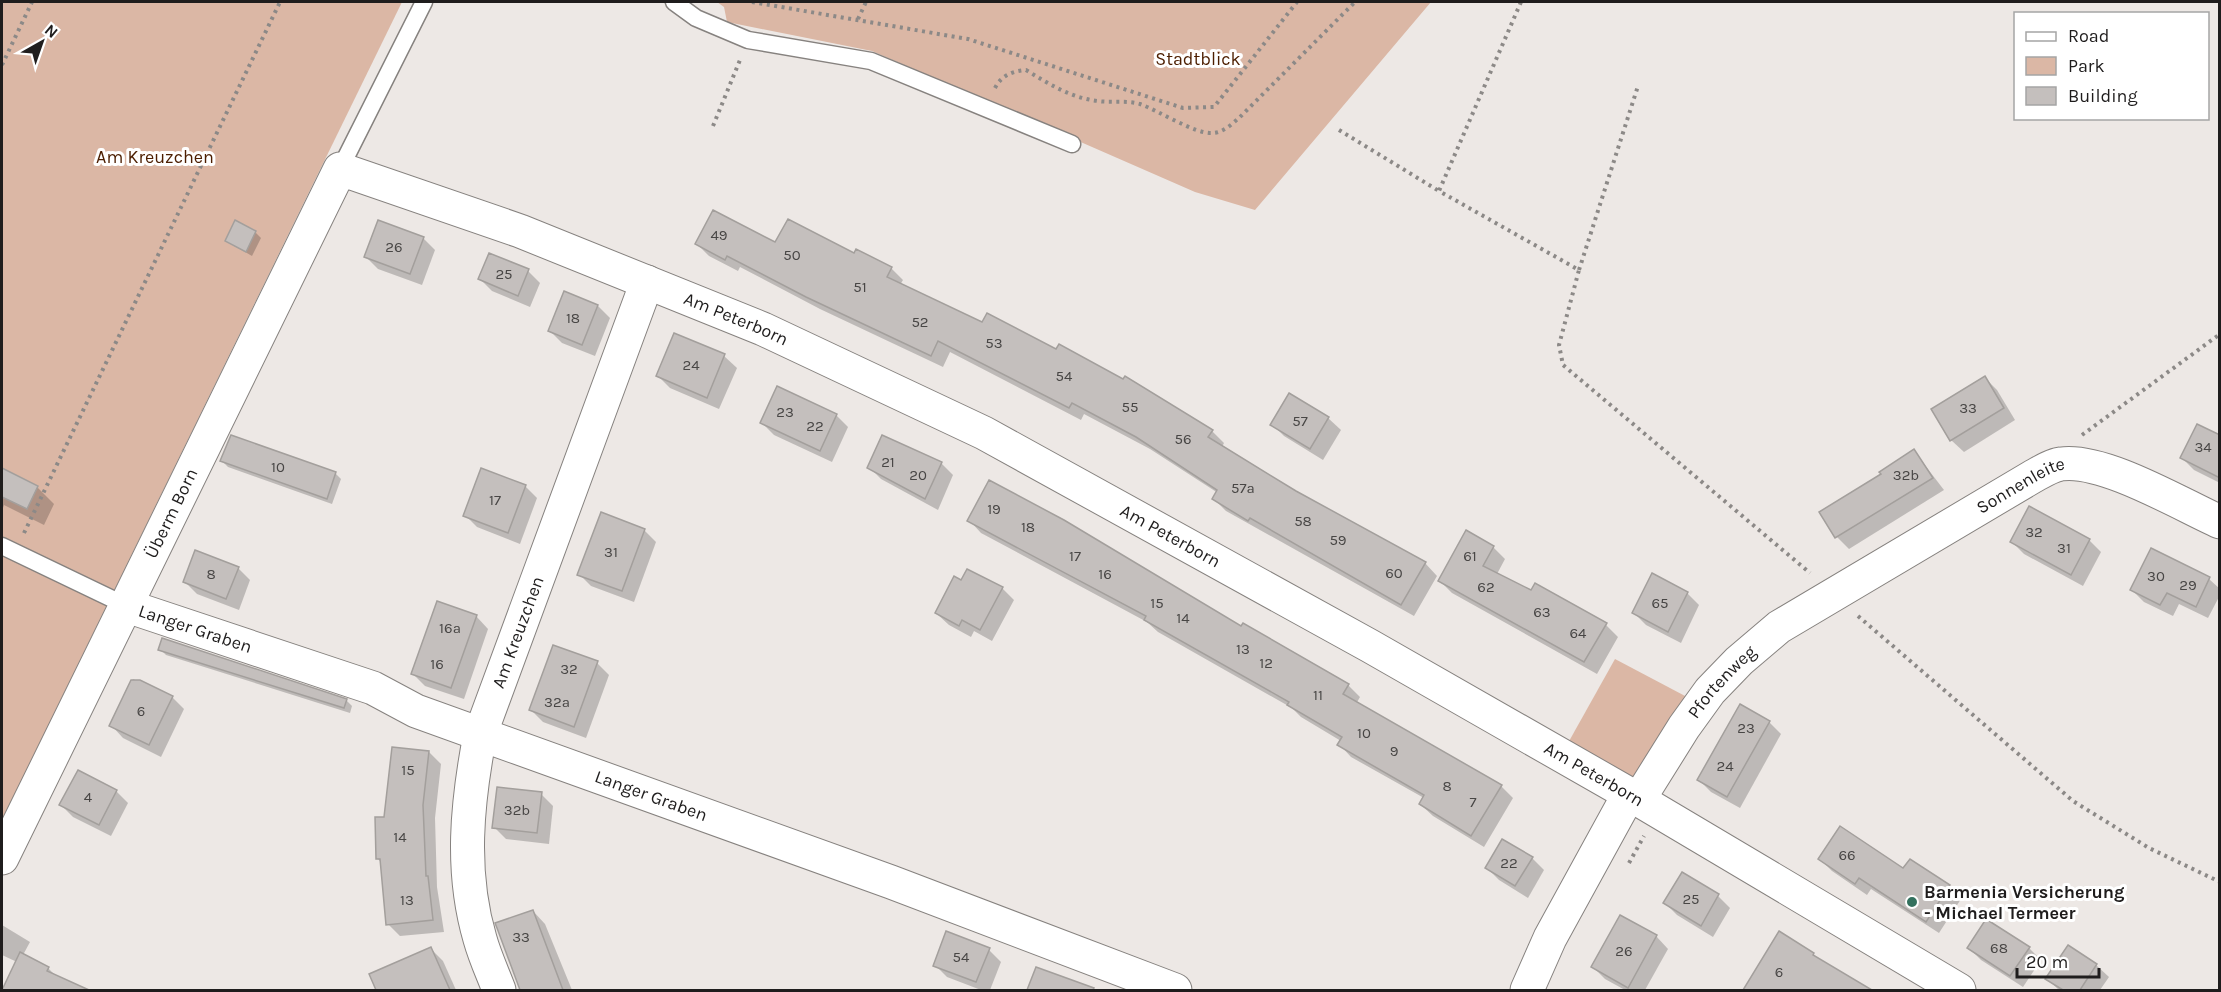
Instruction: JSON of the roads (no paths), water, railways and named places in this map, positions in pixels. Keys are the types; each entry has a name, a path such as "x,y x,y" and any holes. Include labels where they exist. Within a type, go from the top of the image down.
{"street":[{"name":"Am Peterborn","path":"340,169 520,231 763,329 984,433 1360,641 1642,801 1959,990"},
{"name":"Überm Born","path":"2,858 340,169"},
{"name":"Am Kreuzchen","path":"499,990 480,940 470,897 466,859 469,794 480,735 647,282"},
{"name":"Sonnenleite","path":"1834,593 2032,477 2060,464 2085,464 2116,474 2220,522"},
{"name":"Pfortenweg","path":"1527,990 1550,938 1642,801 1684,727 1717,684 1779,627 1834,593"},
{"name":"Langer Graben","path":"127,606 373,688 416,711 891,882 1175,990"}],"lane":[{"path":"340,169 424,2"},
{"path":"674,2 696,18 748,40 871,61 1072,144"},
{"path":"8,549 127,606"}],"place":[{"name":"Barmenia Versicherung - Michael Termeer","path":"1912,902"}],"park label":[{"name":"Stadtblick","path":"1198,59"}]}
